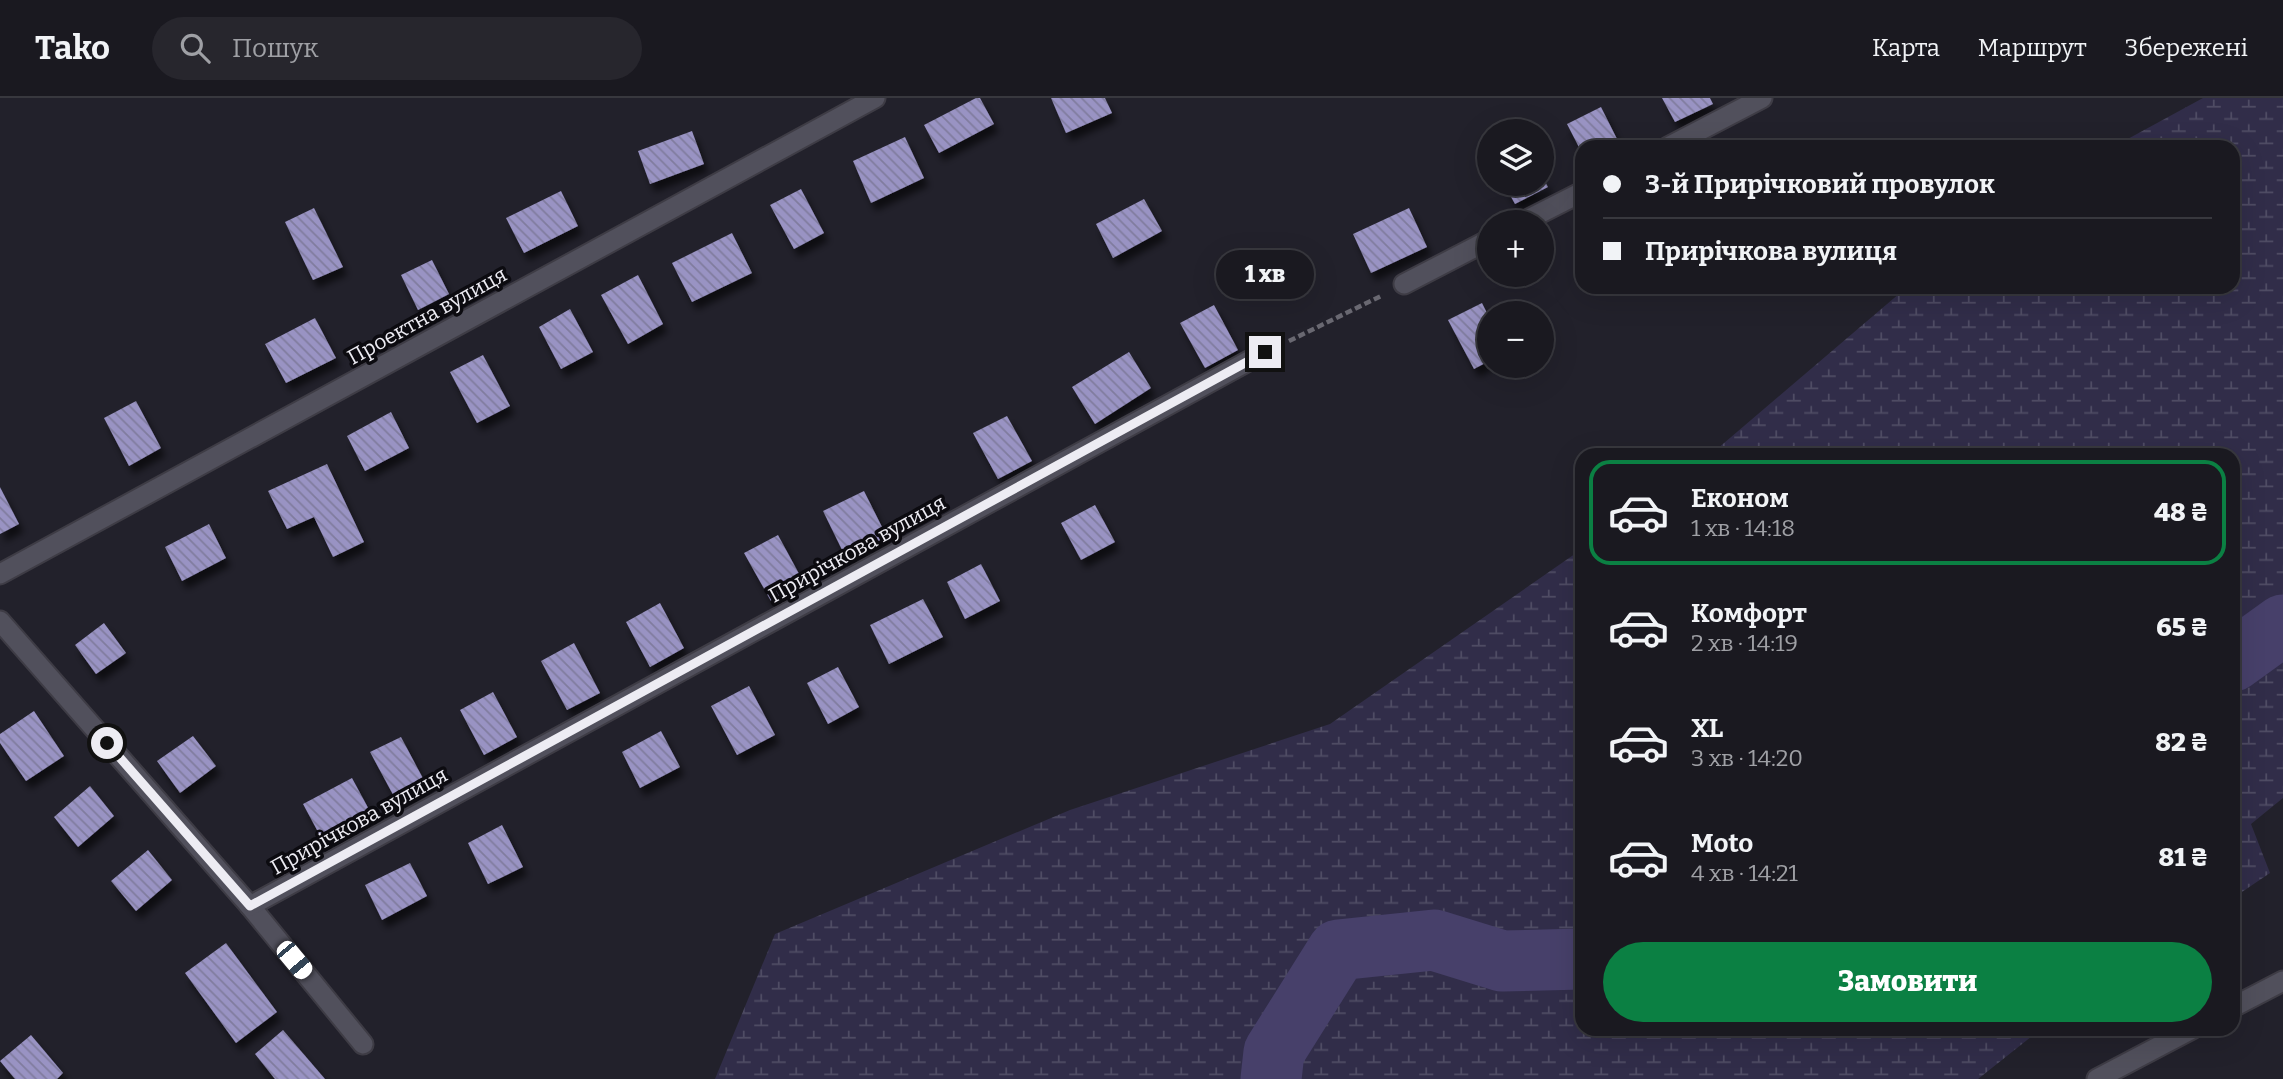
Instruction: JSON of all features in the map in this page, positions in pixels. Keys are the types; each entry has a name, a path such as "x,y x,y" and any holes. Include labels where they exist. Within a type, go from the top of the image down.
{"street":[{"name":"Проектна вулиця","path":"0,574 875,98"},
{"path":"1681,140 1762,98"},
{"path":"1547,210 1575,196"},
{"path":"1404,284 1477,246"},
{"name":"Прирічкова вулиця","path":"250,906 1265,352"},
{"path":"0,621 250,906 363,1044"},
{"path":"2240,1003 2283,981"},
{"path":"2097,1079 2179,1036"}],"path":[{"path":"1265,352 1404,284"}],"green space":[{"path":"2203,98 2283,98 2283,798 2251,824 2270,873 2240,893 2240,448 1718,448 1899,294 2240,294 2240,140 2126,140"},
{"path":"1575,554 1575,1036 2032,1036 1978,1079 715,1079 775,934 1070,810 1330,724"}],"building":[{"path":"980,98 994,124 939,153 924,125"},
{"path":"1051,98 1105,98 1112,113 1066,133"},
{"path":"1662,98 1710,98 1713,104 1675,122"},
{"path":"1601,107 1618,140 1575,140 1567,124"},
{"path":"692,131 704,164 650,184 638,151"},
{"path":"905,137 924,178 871,203 853,161"},
{"path":"801,189 824,233 794,249 770,205"},
{"path":"561,191 578,226 524,253 506,218"},
{"path":"1511,196 1531,196 1515,204"},
{"path":"1144,199 1162,231 1113,258 1096,224"},
{"path":"314,208 343,267 313,280 285,222"},
{"path":"1409,208 1427,247 1371,273 1353,234"},
{"path":"732,233 752,273 692,302 672,263"},
{"path":"432,260 449,294 418,310 401,275"},
{"path":"638,275 663,324 628,344 601,295"},
{"path":"1214,305 1238,350 1205,368 1180,323"},
{"path":"1477,306 1477,367 1474,369 1448,320"},
{"path":"570,309 593,352 561,369 539,327"},
{"path":"315,318 336,358 286,383 265,344"},
{"path":"1129,352 1151,388 1095,424 1072,387"},
{"path":"483,355 510,406 477,423 450,372"},
{"path":"136,401 161,448 129,466 104,418"},
{"path":"391,412 409,448 365,471 347,436"},
{"path":"1007,416 1032,461 998,479 973,433"},
{"path":"327,464 364,542 333,557 314,517 287,529 268,491"},
{"path":"0,487 19,524 0,534"},
{"path":"864,491 887,537 846,558 823,511"},
{"path":"1095,505 1115,542 1081,560 1061,523"},
{"path":"209,524 226,558 182,581 165,547"},
{"path":"778,535 804,583 771,601 744,553"},
{"path":"981,564 1000,601 965,619 947,582"},
{"path":"923,599 943,637 889,664 870,625"},
{"path":"660,603 684,648 650,667 626,622"},
{"path":"104,623 126,653 96,674 75,645"},
{"path":"574,643 600,693 567,710 541,661"},
{"path":"838,667 859,707 828,724 807,683"},
{"path":"749,686 775,735 737,755 711,706"},
{"path":"493,692 517,737 484,755 460,710"},
{"path":"34,711 64,756 26,781 0,743 0,734"},
{"path":"661,731 680,767 640,788 622,752"},
{"path":"193,736 216,766 180,793 157,761"},
{"path":"401,737 427,786 397,802 370,752"},
{"path":"352,778 373,817 324,843 303,804"},
{"path":"90,786 114,816 78,847 54,817"},
{"path":"502,825 523,867 488,884 468,843"},
{"path":"148,850 172,880 136,911 111,881"},
{"path":"410,863 427,896 382,920 365,885"},
{"path":"226,943 277,1012 236,1043 185,973"},
{"path":"283,1030 325,1079 275,1079 255,1054"},
{"path":"31,1035 63,1073 57,1079 15,1079 0,1061"}],"waterway":[{"path":"2240,656 2283,625"},
{"path":"1271,1079 1274,1052 1338,950 1434,940 1502,961 1575,959"}],"route":[{"path":"107,743 250,906 1265,352"}]}
